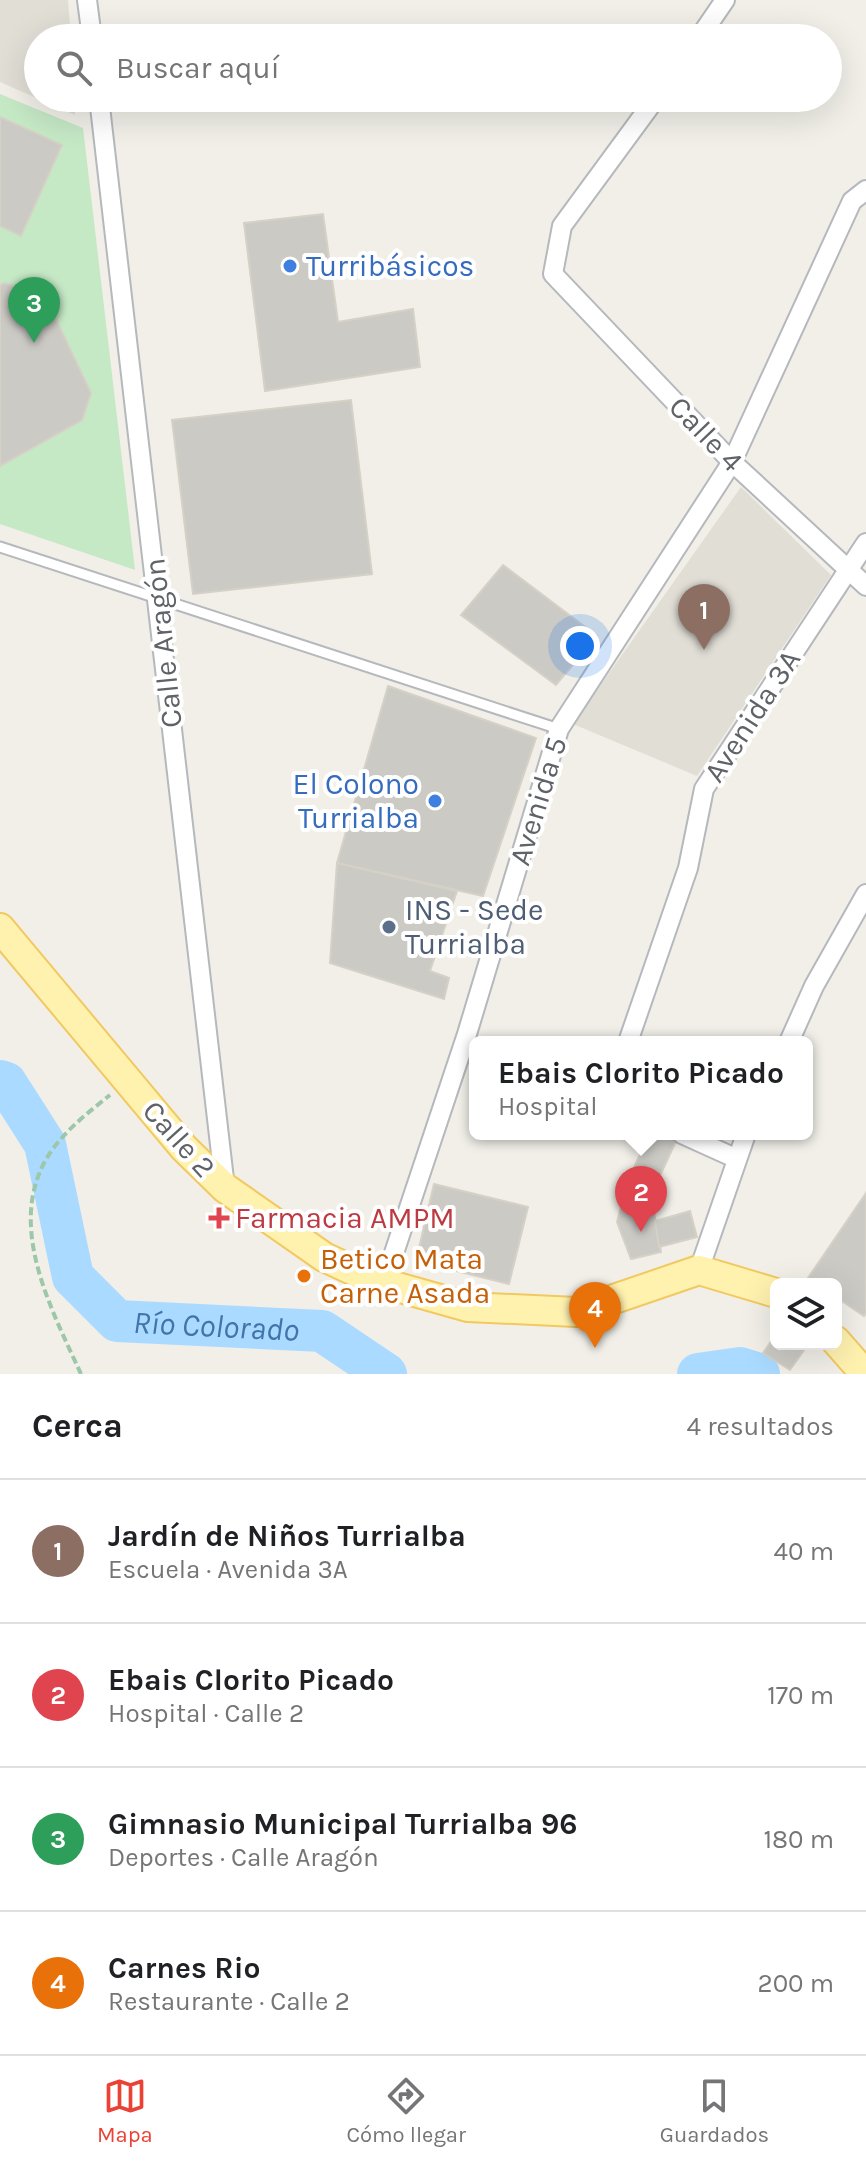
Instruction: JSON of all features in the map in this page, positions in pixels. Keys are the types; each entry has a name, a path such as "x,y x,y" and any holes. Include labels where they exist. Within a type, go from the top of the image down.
{"main road":[{"name":"Calle 2","path":"0,928 184,1148 225,1188 324,1257 384,1283 468,1307 576,1312 699,1270"},
{"path":"699,1270 770,1291"},
{"path":"842,1348 865,1374"}],"street":[{"path":"87,0 90,24"},
{"path":"709,24 725,0"},
{"name":"Calle Aragón","path":"101,112 225,1188"},
{"name":"Calle 4","path":"646,112 562,226 553,274 732,462 866,586"},
{"name":"Avenida 5","path":"477,1036 559,729 732,462 852,201 866,190"},
{"name":"Avenida 3A","path":"630,1036 688,868 704,789 866,543"},
{"path":"792,1036 814,986 866,894"},
{"name":"Avenida 5","path":"384,1283 469,1057"},
{"path":"695,1140 735,1158"},
{"path":"699,1270 743,1140"}],"lane":[{"path":"0,547 158,601 559,729"}],"path":[{"path":"81,1374 35,1261 32,1192 38,1173 53,1148 127,1080"}],"shaded area":[{"path":"0,0 68,0 70,24 24,24 24,93 0,82"},
{"path":"741,487 831,575 697,776 573,724"}],"green space":[{"path":"0,94 24,104 24,112 44,112 83,128 135,570 0,524"}],"building":[{"path":"0,117 62,145 21,236 0,226"},
{"name":"Turribásicos","path":"323,214 338,322 413,309 420,367 265,391 244,223"},
{"path":"4,283 44,294 91,393 82,420 0,466 0,285"},
{"path":"351,400 372,574 193,594 172,420"},
{"path":"503,565 597,636 556,685 461,615"},
{"name":"El Colono Turrialba","path":"388,686 536,738 483,896 337,863"},
{"name":"INS - Sede Turrialba","path":"337,863 457,891 430,971 449,978 444,999 330,963"},
{"path":"646,1140 677,1140 651,1195 661,1252 631,1259 617,1222 627,1183"},
{"path":"434,1184 528,1207 509,1284 416,1261"},
{"path":"866,1193 864,1316 842,1301 842,1278 808,1278"},
{"path":"690,1211 697,1237 659,1247 655,1221"},
{"path":"770,1343 770,1350 804,1350 790,1370 763,1353"}],"waterway":[{"name":"Río Colorado","path":"0,1081 6,1083 45,1144 73,1277 117,1321 322,1331 386,1374"},
{"name":"Río Colorado","path":"698,1374 740,1368 759,1374"}],"place":[{"name":"Turribásicos","path":"290,266"},
{"name":"Gimnasio Municipal Turrialba 96","path":"34,343"},
{"name":"Jardín de Niños Turrialba","path":"704,650"},
{"name":"El Colono Turrialba","path":"435,801"},
{"name":"INS - Sede Turrialba","path":"389,927"},
{"name":"Farmacia AMPM","path":"219,1218"},
{"name":"Ebais Clorito Picado","path":"641,1232"},
{"name":"Betico Mata Carne Asada","path":"304,1276"},
{"name":"Carnes Rio","path":"595,1348"}]}
